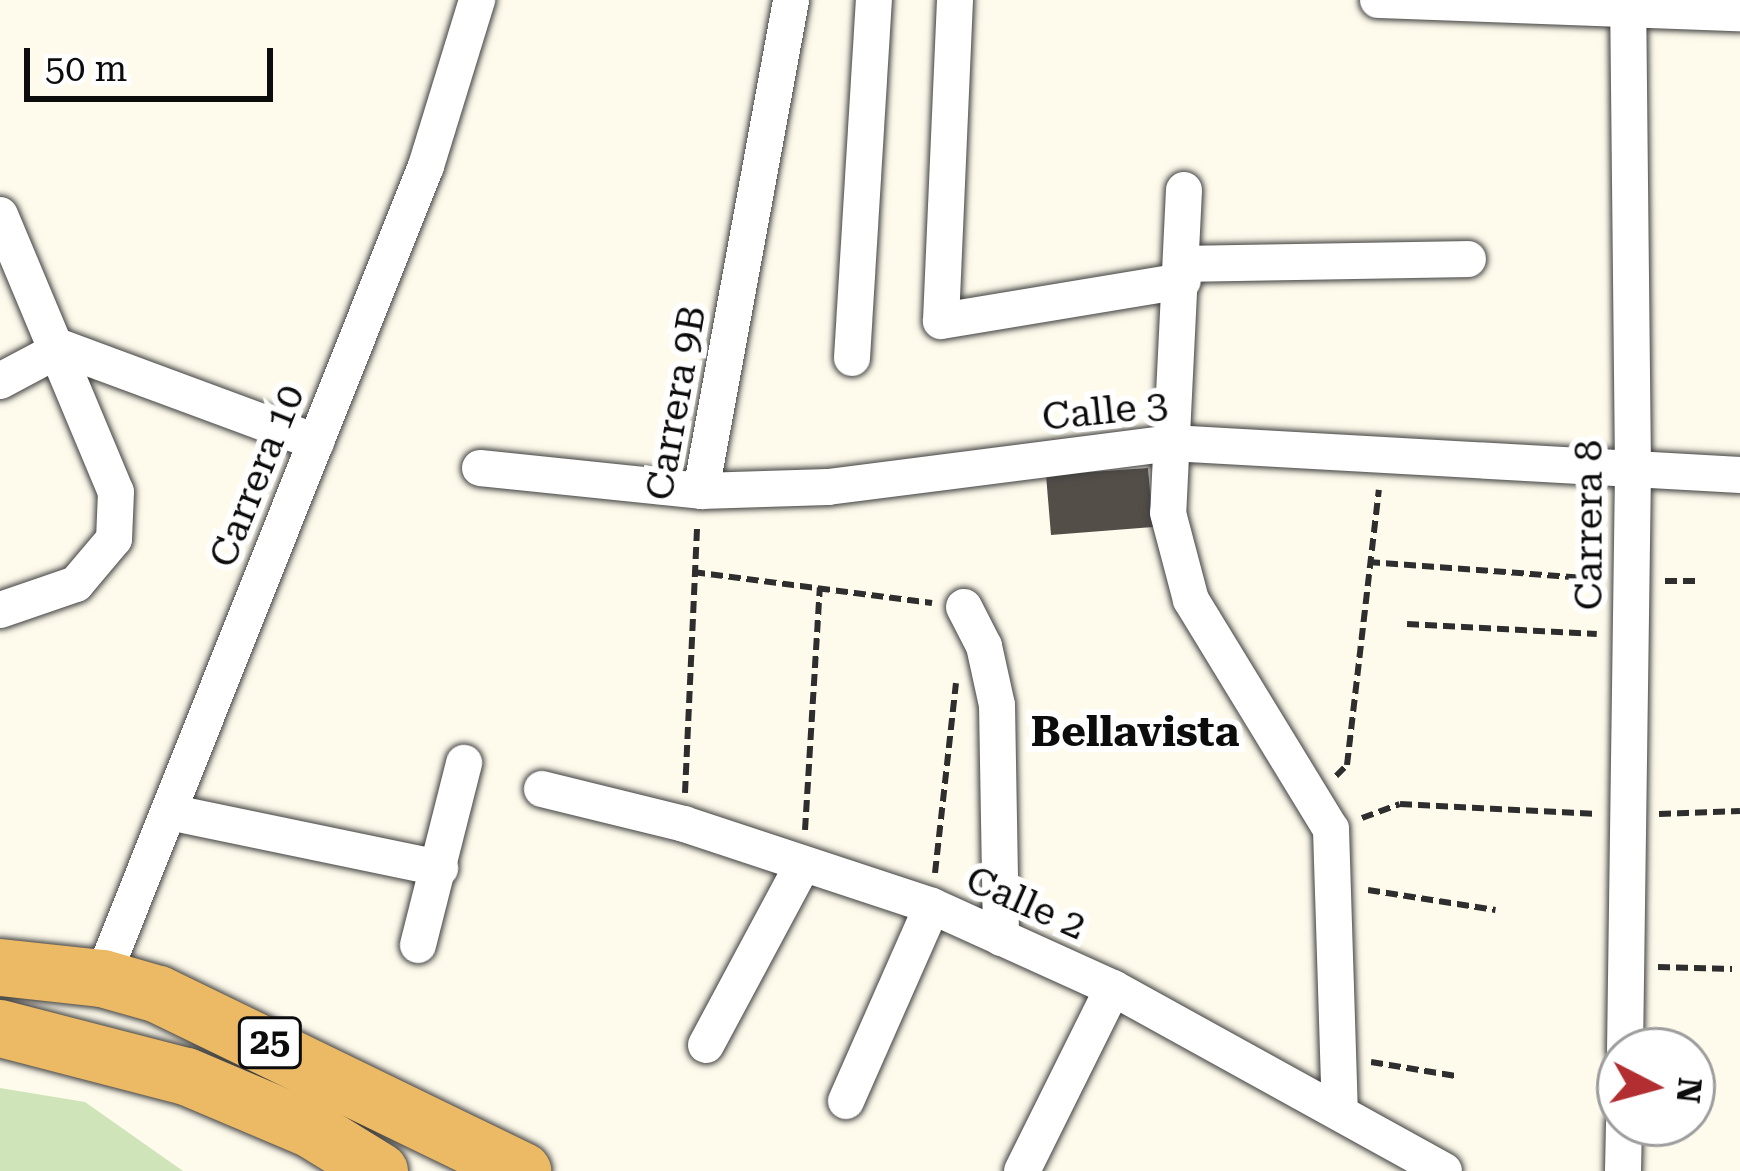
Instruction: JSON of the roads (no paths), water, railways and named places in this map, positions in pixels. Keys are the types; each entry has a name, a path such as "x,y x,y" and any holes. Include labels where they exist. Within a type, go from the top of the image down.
{"highway":[{"name":"25","path":"0,967 102,978 204,1012 522,1171"},
{"name":"25","path":"0,1028 186,1076 311,1129 379,1171"}],"street":[{"name":"Carrera 10","path":"102,978 426,166 477,0"},
{"name":"Carrera 9B","path":"700,491 790,0"},
{"path":"852,358 874,0"},
{"path":"956,0 940,320 1183,272 1468,259"},
{"path":"1378,0 1740,13"},
{"name":"Carrera 8","path":"1625,1027 1633,468 1628,6"},
{"path":"1184,190 1168,513 1191,600 1323,813 1337,884 1340,1109"},
{"path":"0,610 76,584 114,539 116,492 62,348 4,234"},
{"path":"0,381 62,348 316,442"},
{"name":"Calle 3","path":"480,468 700,491 828,487 1171,443 1740,475"},
{"path":"964,607 984,646 997,705 1001,938"},
{"path":"418,944 464,763"},
{"name":"Calle 2","path":"542,789 684,824 932,906 1114,988 1340,1109 1444,1171"},
{"path":"169,812 440,868"},
{"path":"706,1045 802,864"},
{"path":"846,1101 932,906"},
{"path":"1022,1171 1114,988"}],"district":[{"name":"Bellavista","path":"1135,732"}]}
